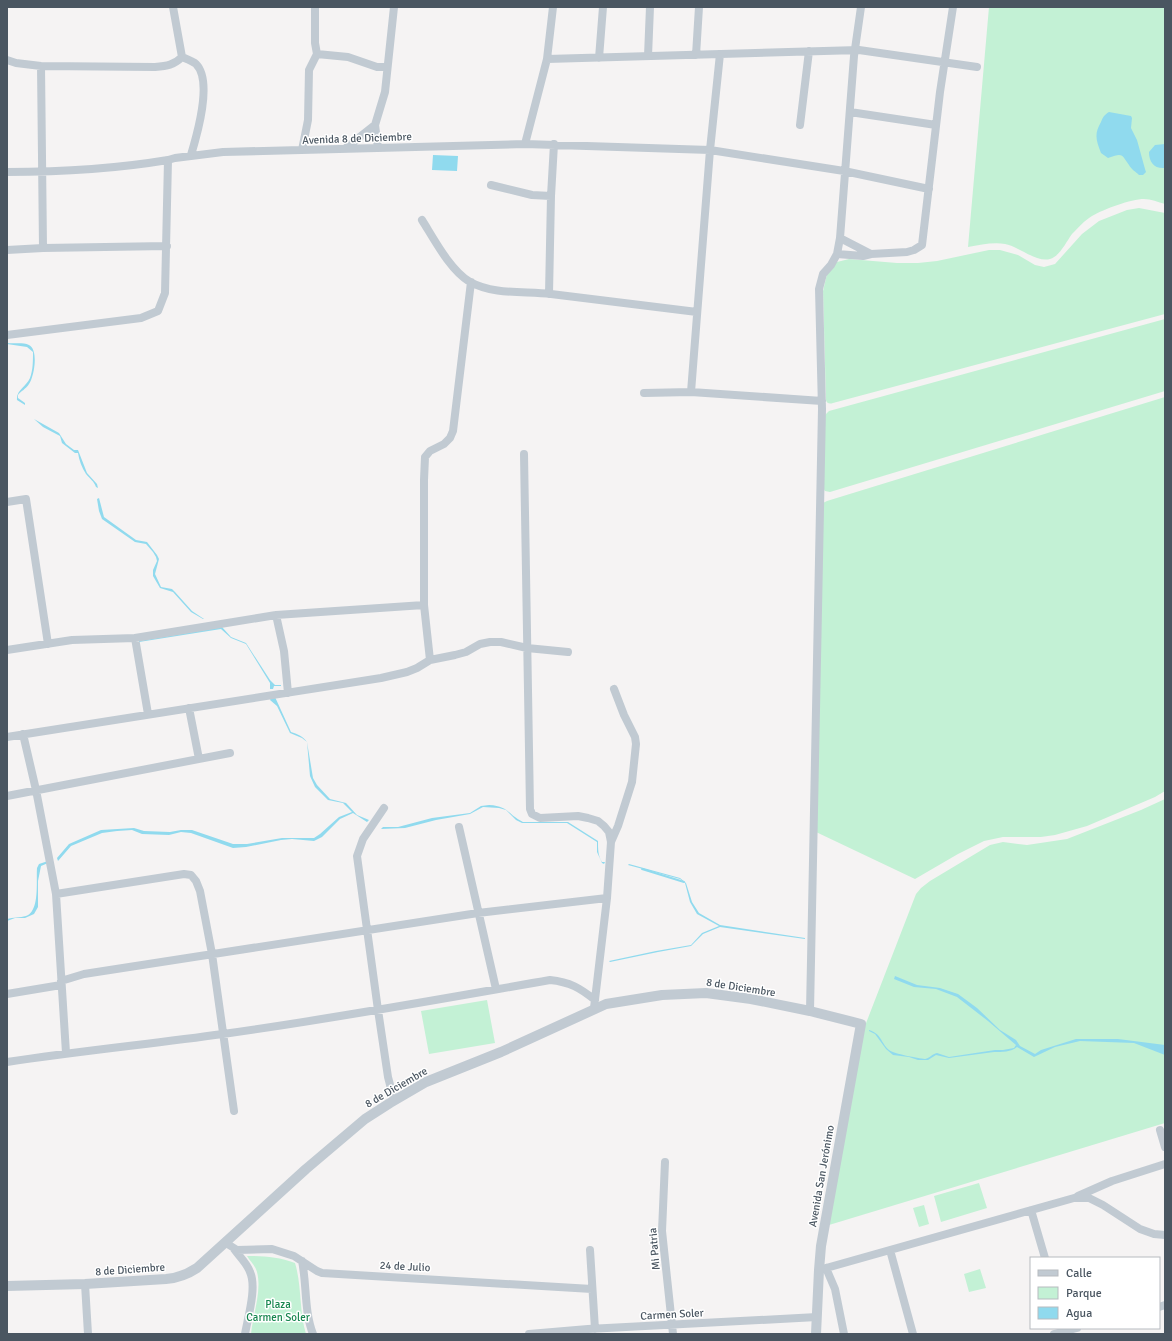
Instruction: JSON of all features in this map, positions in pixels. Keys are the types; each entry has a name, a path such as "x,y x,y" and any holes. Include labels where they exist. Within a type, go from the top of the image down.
{"street":[{"path":"173,7 182,57"},
{"path":"302,150 308,120 309,70 317,54 315,43 315,7"},
{"path":"378,148 375,125 385,92 394,7"},
{"path":"525,144 547,59 554,7"},
{"path":"599,58 603,7"},
{"path":"648,56 650,7"},
{"path":"696,55 699,7"},
{"path":"810,1011 822,401 819,290 823,274 831,265 837,254 840,238 844,171 855,50 861,7"},
{"path":"837,254 854,256 907,252 922,245 944,62 953,7"},
{"path":"547,59 855,50 978,66"},
{"path":"800,125 809,52"},
{"path":"317,54 348,58 377,67 387,67"},
{"path":"691,392 710,150 720,54"},
{"path":"7,60 16,63 41,66 155,67 170,66 182,57"},
{"path":"182,57 196,64 203,76 203,92 198,129 191,155"},
{"path":"41,66 43,248"},
{"path":"850,112 936,125"},
{"path":"346,148 375,125"},
{"path":"549,294 551,196 554,144"},
{"name":"Avenida 8 de Diciembre","path":"7,172 42,172 113,168 191,155 223,152 554,144 710,150 844,171 929,189"},
{"path":"7,335 141,318 158,311 165,293 168,160"},
{"path":"491,185 515,192 551,196"},
{"path":"422,220 451,263 471,282 499,290 549,294 697,312"},
{"path":"840,238 871,254"},
{"path":"7,250 167,246"},
{"path":"430,660 424,605 425,457 430,451 444,444 450,438 453,431 471,282"},
{"path":"644,393 691,392 822,401"},
{"path":"524,454 531,812 535,817 540,818 578,816 598,821 609,832 611,842 607,898 595,1004"},
{"path":"7,502 26,499 48,644"},
{"path":"7,650 72,640 135,638 276,615 424,605"},
{"path":"276,615 284,652 288,693"},
{"path":"135,638 148,714"},
{"path":"7,737 354,683 408,672 430,660 466,652 480,644 490,642 501,642 527,648 568,652"},
{"path":"611,842 618,826 632,782 636,744 635,737 624,715 614,689"},
{"path":"189,708 199,759"},
{"path":"23,734 36,790 56,894 66,1053"},
{"path":"7,796 230,753"},
{"path":"384,808 363,839 357,856 366,930 388,1077 394,1100"},
{"path":"459,827 496,989"},
{"path":"56,894 184,874 191,875 196,881 200,890 212,954 234,1111"},
{"path":"7,994 61,983 84,974 478,913 607,898"},
{"path":"7,1062 66,1053 222,1034 378,1010 550,980 560,981 580,988 595,1004"},
{"name":"8 de Diciembre","path":"7,1286 85,1284 174,1278 191,1272 230,1246 329,1149 365,1119 394,1100 426,1082 502,1052 595,1004 706,992 751,999 810,1011 861,1024"},
{"name":"Avenida San Jerónimo","path":"816,1334 826,1219 861,1024"},
{"path":"1160,1130 1165,1147"},
{"name":"Mi Patria","path":"665,1162 662,1231 673,1334"},
{"path":"844,1334 835,1289 822,1269 1074,1198 1112,1180 1165,1164"},
{"path":"1074,1198 1089,1198 1103,1205 1140,1229 1154,1234 1165,1235"},
{"path":"1031,1210 1045,1257"},
{"path":"230,1246 250,1270 252,1281 252,1296 245,1334"},
{"name":"24 de Julio","path":"230,1246 240,1250 272,1249 294,1256 317,1271 322,1272 592,1289"},
{"path":"590,1250 595,1329"},
{"path":"890,1250 913,1334"},
{"path":"302,1261 308,1318 313,1334"},
{"path":"85,1284 88,1334"},
{"name":"Carmen Soler","path":"529,1334 673,1324 817,1317"},
{"path":"1054,1334 1065,1330"}],"green space":[{"path":"989,7 1165,7 1165,204 1139,199 1097,213 1082,224 1072,234 1060,252 1050,259 1039,259 1010,245 1000,243 968,247"},
{"path":"1139,208 1165,213 1165,314 832,403 826,401 823,291 827,274 837,262 849,259 897,263 918,263 937,261 989,250 1000,250 1018,255 1035,265 1044,267 1055,264 1082,234 1099,221 1127,210"},
{"path":"1165,319 1165,391 830,492 825,491 823,488 825,415 829,411"},
{"path":"1165,397 1165,791 1155,797 1087,826 1055,835 1041,837 1003,837 984,841 915,879 816,832 823,503"},
{"path":"1165,799 1165,1123 829,1225 863,1031 916,894 930,881 990,845 1003,842 1027,845 1067,839"},
{"path":"487,1000 495,1043 429,1054 421,1011"},
{"path":"979,1183 987,1208 941,1222 934,1196"},
{"path":"924,1205 929,1224 919,1227 913,1208"},
{"name":"Plaza Carmen Soler","path":"247,1256 271,1257 295,1263 306,1334 251,1334 258,1295 258,1279 254,1265"},
{"path":"980,1269 986,1288 969,1292 964,1274"}],"water":[{"path":"1109,112 1131,116 1131,128 1137,140 1146,172 1143,175 1139,175 1121,156 1116,155 1108,158 1101,153 1097,141 1097,130 1103,117"},
{"path":"1165,144 1165,168 1161,168 1155,166 1151,162 1149,152 1155,145"},
{"path":"433,155 458,156 457,171 432,170"},
{"path":"7,343 27,344 34,352 35,364 31,381 28,386 18,395 18,398 25,403 25,405 17,400 17,397 18,394 20,391 30,378 33,352 27,347"},
{"path":"34,419 59,433 66,444 74,450 78,450 87,473 97,484 98,488 86,474 78,453 75,453 62,443 60,436 43,427"},
{"path":"99,498 104,517 136,540 147,542 157,555 159,559 155,574 161,587 172,589 192,611 204,619 191,612 173,592 160,588 153,576 153,570 157,561 153,552 146,544 135,542 102,519 97,499"},
{"path":"222,627 231,637 246,643 270,680 275,685 281,686 274,686 273,689 270,689 270,683 246,644 231,638 221,629 139,642 139,641"},
{"path":"275,697 291,732 298,734 307,742 290,733 277,706 270,700 271,698"},
{"path":"307,742 313,778 317,785 330,799 346,803 357,815 369,820 367,822 353,813 340,819 322,837 314,841 292,839 233,848 191,833 181,832 169,835 142,834 132,830 117,831 102,833 71,846 58,861 57,858 69,844 101,830 134,828 144,831 170,832 192,830 233,844 247,844 282,838 314,838 339,817 352,812 343,803 328,800 315,787 310,776"},
{"path":"489,805 505,809 523,822 568,822 598,841 599,855 602,862 605,862 604,864 602,863 597,852 597,842 567,823 522,823 516,820 506,810 499,808 483,807 470,814 436,820 405,828 381,829 383,827 398,827 432,818 470,813 481,806"},
{"path":"48,861 48,863 41,866 38,881 38,907 34,914 25,918 15,918 7,921 7,919 12,918 24,917 30,913 35,902 37,868 39,864"},
{"path":"629,864 680,878 686,883 692,902 699,913 720,925 805,939 720,927 703,934 691,946 610,962 609,961 691,945 702,933 719,926 697,914 690,902 685,883 680,879 628,865"},
{"path":"895,976 917,985 940,988 958,994 977,1008 1000,1030 1016,1040 1020,1046 1035,1054 1041,1050 1076,1039 1118,1039 1165,1045 1165,1055 1134,1043 1080,1041 1055,1047 1034,1057 1017,1047 1006,1051 949,1058 936,1055 928,1060 918,1060 893,1055 886,1049 875,1034 869,1030 879,1036 889,1050 906,1056 925,1059 937,1053 949,1057 1003,1050 1014,1048 1016,1045 957,997 936,989 914,987 894,979"}],"waterway":[{"path":"642,869 684,882"}]}
